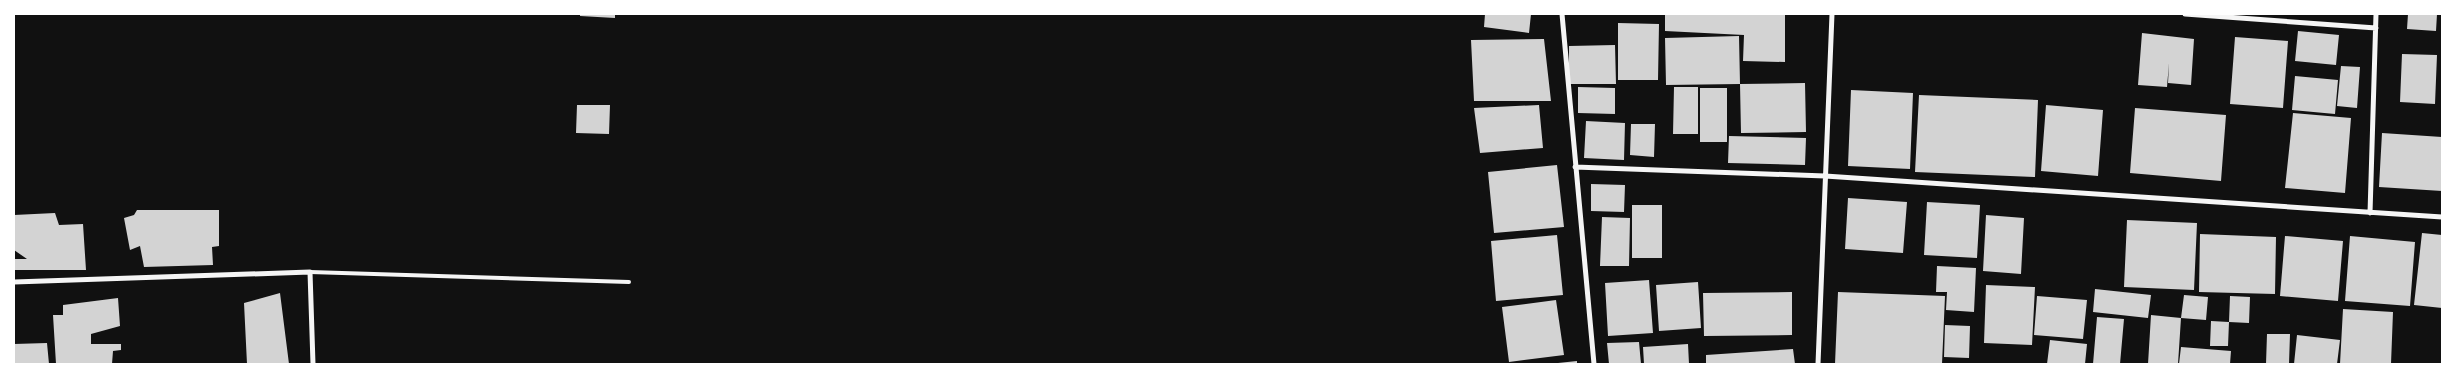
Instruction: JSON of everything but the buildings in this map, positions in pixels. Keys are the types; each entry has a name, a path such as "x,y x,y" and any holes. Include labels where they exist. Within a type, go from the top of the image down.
{"street":[{"path":"1562,14 1594,364"},
{"path":"1818,364 1832,14"},
{"path":"2185,14 2376,28"},
{"path":"2370,213 2376,14"},
{"path":"1575,166 1825,176 2442,217"},
{"path":"14,282 310,272 313,364"}],"lane":[{"path":"310,272 629,282"}]}
